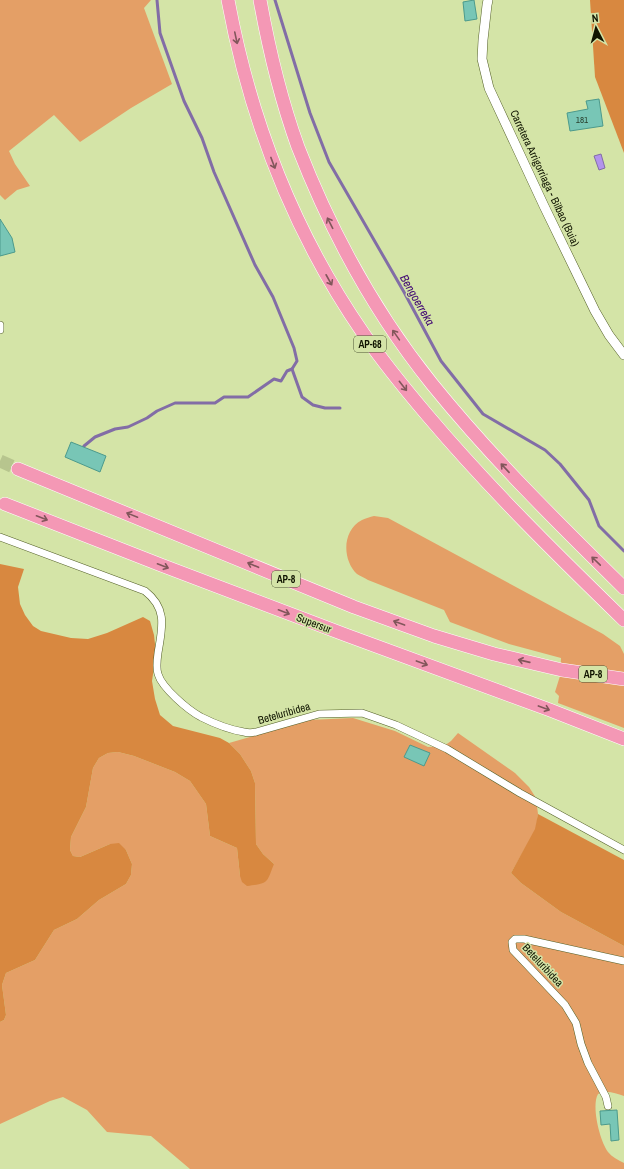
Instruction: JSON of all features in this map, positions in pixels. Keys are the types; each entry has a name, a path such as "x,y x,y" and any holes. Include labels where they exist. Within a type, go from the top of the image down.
{"highway":[{"name":"AP-68","path":"228,0 236,43 255,112 281,184 315,254 351,316 411,397 472,467 624,620"},
{"name":"AP-68","path":"260,0 267,37 281,92 298,146 327,217 373,301 431,383 460,418 525,490 624,588"},
{"name":"AP-8","path":"18,468 354,607 434,636 494,654 562,670 624,679"},
{"name":"Supersur","path":"5,504 294,616 550,710 624,739"}],"street":[{"name":"Carretera Arrigorriaga - Bilbao (Buia)","path":"488,0 482,59 489,88 595,311 609,335 624,355"},
{"path":"0,325 0,330"},
{"name":"Beteluribidea","path":"0,538 146,591 154,598 163,624 157,662 158,675 164,685 177,699 200,717 246,733 263,731 319,714 362,713 396,725 447,749 520,793 624,850"},
{"name":"Beteluribidea","path":"608,1106 606,1097 588,1063 581,1044 576,1023 565,1005 513,950 512,942 515,939 524,940 624,961"}],"shaded area":[{"path":"0,0 151,0 144,8 172,84 131,108 80,142 54,115 9,151 15,164 30,186 17,190 5,200 0,195"},
{"path":"590,0 624,0 624,153 595,77"},
{"path":"601,154 605,168 599,170 594,156"},
{"path":"374,516 388,518 603,634 620,646 624,654 624,728 558,703 559,696 555,692 560,676 561,658 509,644 450,622 444,610 368,580 357,574 352,568 347,553 346,546 348,538 355,525 364,519"},
{"path":"0,564 24,569 18,587 20,604 25,615 33,626 41,631 71,638 88,639 107,633 143,617 150,621 154,635 156,653 152,681 155,699 160,715 173,726 220,738 229,743 240,754 251,771 255,783 256,844 263,854 274,864 266,881 247,886 242,882 240,876 237,848 210,836 206,804 190,781 175,772 134,756 118,752 108,753 99,758 93,768 86,807 71,837 70,850 73,856 80,857 110,844 119,843 126,850 132,864 131,875 126,884 99,900 77,919 54,930 35,960 6,973 2,985 6,1015 4,1020 0,1022"},
{"path":"353,718 395,731 428,747 444,746 458,733 515,773 529,787 536,798 538,814 536,829 511,873 521,883 561,912 624,946 624,1096 611,1092 598,1094 595,1107 599,1132 605,1147 611,1155 624,1163 624,1169 190,1169 151,1136 107,1132 87,1110 63,1097 50,1101 0,1124 0,1022 4,1020 6,1015 2,985 6,973 35,960 54,930 77,919 99,900 126,884 131,875 132,864 126,850 110,844 80,857 73,856 70,850 71,837 86,807 93,768 99,758 108,753 118,752 134,756 175,772 190,781 206,804 210,836 237,848 240,876 274,864 263,854 256,844 255,783 251,771 240,754 229,743 309,720"},
{"path":"538,814 624,860 624,946 561,912 521,883 511,873 535,829"}],"building":[{"path":"474,0 477,19 465,21 463,2"},
{"path":"599,99 603,126 570,131 567,113 588,109 586,101"},
{"path":"0,219 12,238 15,252 0,256"},
{"path":"71,442 106,456 100,472 65,457"},
{"path":"410,745 430,753 424,766 404,757"},
{"path":"617,1110 619,1140 611,1141 610,1124 601,1125 600,1111"}],"waterway":[{"path":"157,0 160,33 184,101 202,138 214,172 255,265 273,297 294,348 297,361 292,369 302,397 313,405 325,408 340,408"},
{"name":"Bengoerreka","path":"275,0 310,113 329,162 404,292 441,361 483,414 545,450 560,464 589,500 599,526 624,551"},
{"path":"84,446 95,437 115,429 128,427 175,403 215,403 224,397 248,397 274,379 281,381 287,371 292,369"}],"tunnel":[{"path":"0,461 18,469"}]}
